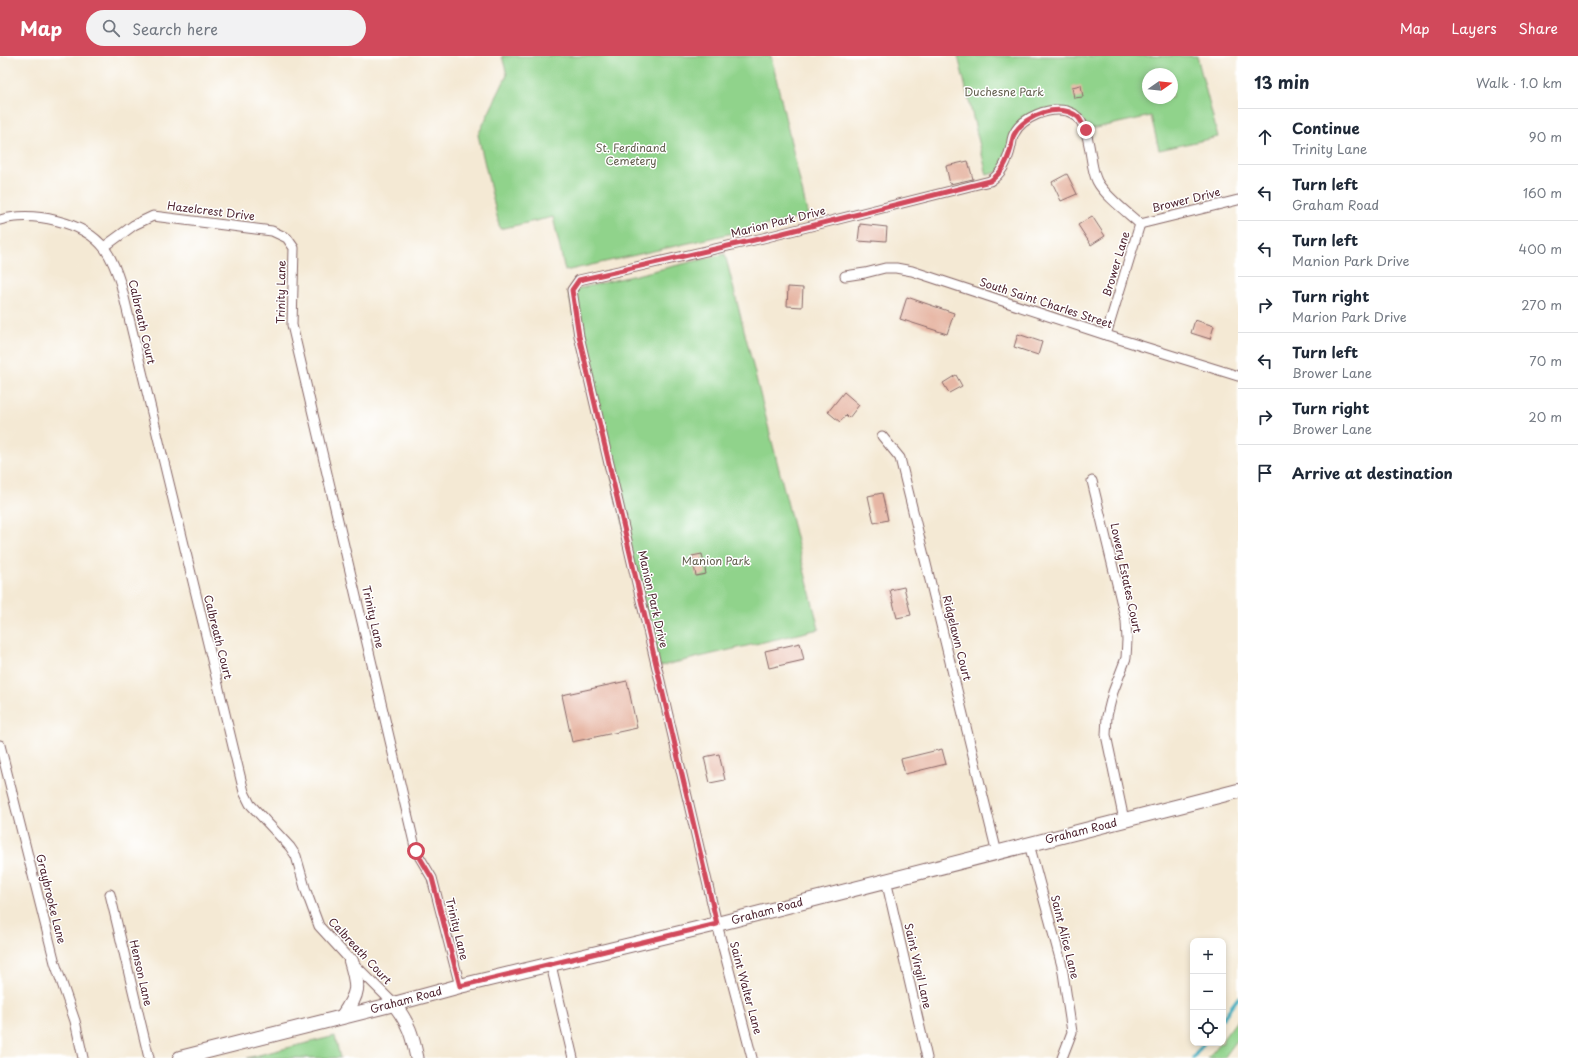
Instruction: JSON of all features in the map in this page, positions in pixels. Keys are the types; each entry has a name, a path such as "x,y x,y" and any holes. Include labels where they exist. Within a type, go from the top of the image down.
{"main road":[{"name":"Graham Road","path":"180,1058 460,986 717,924 1238,791"},
{"path":"343,1016 355,998 357,990 357,980 351,961"}],"street":[{"name":"Brower Lane","path":"982,183 990,181 1002,171 1009,155 1014,134 1022,124 1042,113 1054,110 1067,111 1078,117 1086,130 1097,181 1105,192 1140,224 1106,335"},
{"name":"Marion Park Drive","path":"579,280 763,238 982,183"},
{"name":"Brower Drive","path":"1140,224 1238,200"},
{"name":"Hazelcrest Drive","path":"104,248 134,225 153,216 272,231 287,238 294,248"},
{"name":"Calbreath Court","path":"0,220 10,217 51,219 65,222 93,237 104,248 114,262 121,285 244,792 250,804 290,847 296,856 306,891 319,926 394,1004"},
{"name":"Trinity Lane","path":"294,248 292,325 416,851 432,878 460,986"},
{"name":"South Saint Charles Street","path":"845,276 885,268 896,268 912,271 1106,335 1238,376"},
{"name":"Manion Park Drive","path":"579,280 572,290 579,336 717,924"},
{"name":"Ridgelawn Court","path":"882,436 900,458 997,853"},
{"name":"Lowery Estates Court","path":"1092,481 1126,621 1128,640 1126,658 1113,692 1106,735 1124,820"},
{"name":"Graybrooke Lane","path":"0,745 54,963 75,1021 83,1058"},
{"name":"Saint Alice Lane","path":"1029,844 1062,966 1072,1032 1062,1058"},
{"name":"Saint Virgil Lane","path":"886,880 927,1058"},
{"name":"Henson Lane","path":"110,894 149,1058"},
{"name":"Saint Walter Lane","path":"717,924 752,1058"},
{"path":"551,964 573,1058"},
{"path":"394,1004 410,1028 417,1058"}],"green space":[{"name":"St. Ferdinand Cemetery","path":"502,56 771,56 808,216 565,271 553,217 500,229 478,135 507,75"},
{"name":"Duchesne Park","path":"958,56 1197,56 1218,137 1159,150 1151,116 1086,130 1078,117 1053,110 1022,124 1002,171 987,175"},
{"name":"Manion Park","path":"725,254 819,629 657,667 568,291"},
{"path":"1238,1019 1238,1039 1224,1058 1208,1058 1218,1046 1226,1046 1226,1035"},
{"path":"335,1036 340,1058 247,1058"}],"building":[{"path":"1081,85 1083,97 1074,98 1072,87"},
{"path":"968,161 973,179 950,184 946,166"},
{"path":"1067,174 1077,194 1061,201 1052,182"},
{"path":"1092,216 1105,236 1091,245 1078,225"},
{"path":"860,224 887,227 886,241 858,241"},
{"path":"788,287 803,288 802,307 787,306"},
{"path":"907,297 954,313 947,334 900,319"},
{"path":"1195,320 1214,326 1210,339 1191,333"},
{"path":"1018,334 1042,342 1038,355 1014,347"},
{"path":"956,375 962,386 949,393 943,383"},
{"path":"844,392 859,405 849,418 846,415 840,422 828,412"},
{"path":"882,493 888,520 874,523 868,496"},
{"path":"702,554 706,574 696,576 692,556"},
{"path":"904,587 911,615 897,618 890,590"},
{"path":"800,643 804,660 769,668 765,651"},
{"path":"627,681 637,728 572,742 562,695"},
{"path":"942,749 946,764 905,774 901,759"},
{"path":"719,754 725,780 710,783 704,757"}],"waterway":[{"path":"1226,1014 1238,998"},
{"path":"1193,1058 1202,1046"}],"route":[{"path":"416,851 432,878 460,986 717,924 579,336 572,290 579,280 763,238 990,181 1002,171 1009,155 1014,134 1018,128 1033,117 1042,113 1054,110 1067,111 1078,117 1086,130"}]}
